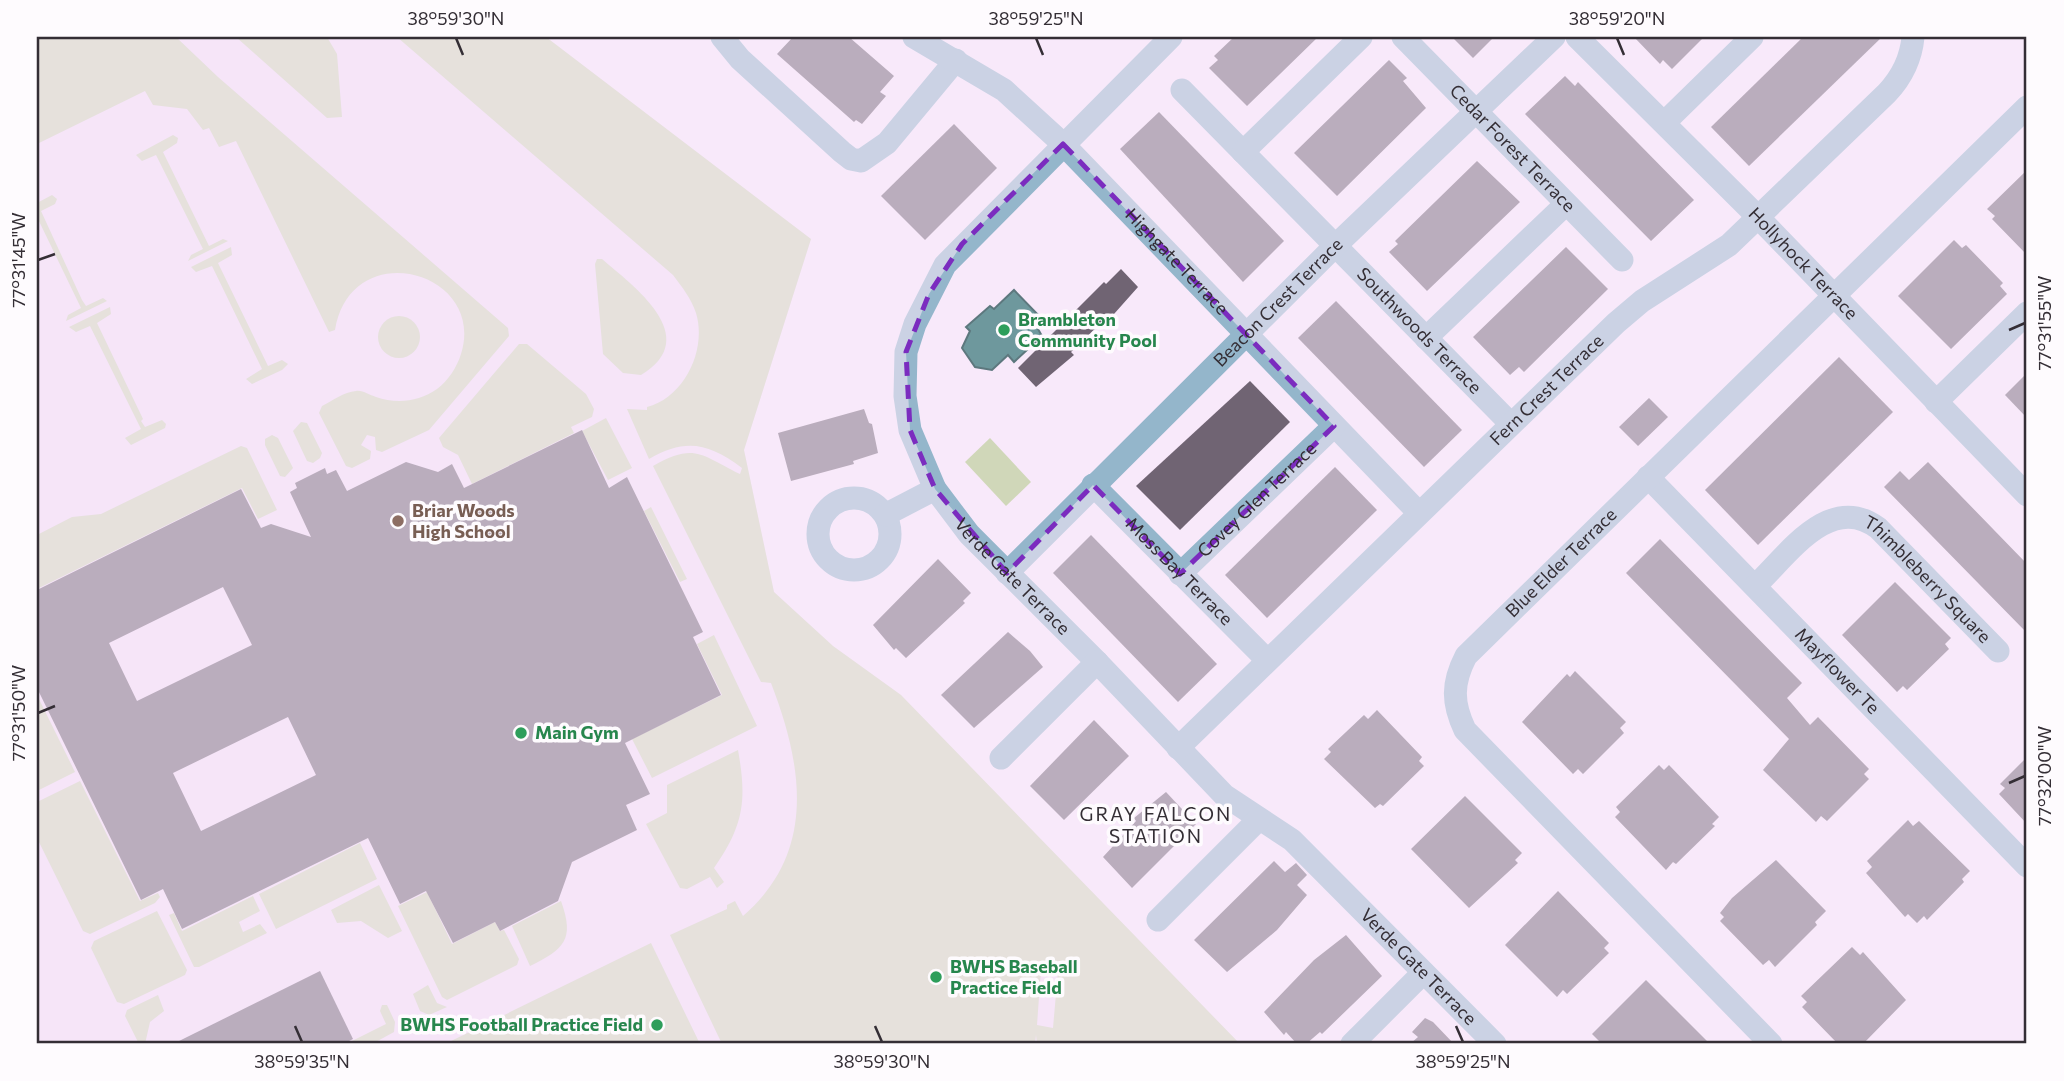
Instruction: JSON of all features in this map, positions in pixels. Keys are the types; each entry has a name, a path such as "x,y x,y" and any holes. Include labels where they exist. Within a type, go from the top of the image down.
{"street":[{"path":"722,37 740,59 842,152 851,159 861,161 887,143 956,60"},
{"name":"Highgate Terrace","path":"914,37 1004,90 1063,144 1418,512"},
{"name":"Verde Gate Terrace","path":"1171,37 945,265 915,324 906,352 905,396 911,430 935,489 969,534 1097,662 1224,795 1292,839 1495,1044"},
{"path":"1243,152 1361,37"},
{"name":"Cedar Forest Terrace","path":"1403,37 1622,260"},
{"name":"Beacon Crest Terrace","path":"1007,573 1335,246 1554,37"},
{"name":"Hollyhock Terrace","path":"1577,37 1758,218 2027,495"},
{"path":"1664,123 1752,37"},
{"name":"Fern Crest Terrace","path":"1178,748 1418,512 1616,323 1642,301 1729,245 1758,218 1896,83 1911,56 1913,37"},
{"name":"Southwoods Terrace","path":"1182,90 1510,423"},
{"name":"Blue Elder Terrace","path":"1771,1044 1465,730 1456,712 1455,683 1466,656 2027,107"},
{"path":"1426,338 1566,204"},
{"path":"1936,402 2027,313"},
{"name":"Covey Glen Terrace","path":"1180,573 1334,426"},
{"name":"Mayflower Te","path":"1648,477 2027,866"},
{"name":"Moss Bay Terrace","path":"1093,485 1266,660"},
{"path":"885,515 935,489"},
{"name":"Thimbleberry Square","path":"1755,586 1821,523 1836,516 1867,520 1878,528 1998,651"},
{"path":"1001,758 1097,662"},
{"path":"1158,920 1259,819"},
{"path":"1352,1044 1423,973"}],"highlighted area":[{"path":"1063,144 1334,426 1180,574 1093,485 1007,573 935,489 910,430 906,352 929,294 962,244"}],"shaded area":[{"name":"Briar Woods High School","path":"37,37 546,37 811,239 744,450 774,592 833,646 901,695 1240,1044 37,1044"},
{"path":"37,37 176,37 218,77 508,328 509,336 429,430 382,452 376,450 375,437 367,435 361,445 371,451 370,459 352,468 346,466 319,413 322,406 356,391 399,401 423,397 437,389 452,373 461,354 464,325 455,302 437,285 414,275 389,274 365,282 346,300 335,330 329,332 236,141 219,147 209,128 203,130 187,109 153,105 145,91 37,144"},
{"path":"236,37 327,37 337,54 342,117 327,118"},
{"path":"397,37 546,37 811,239 744,450 774,592 833,646 901,695 1240,1044 1037,1044 1036,1035 1035,1044 722,1044 670,935 727,909 727,905 735,901 743,916 767,891 783,864 793,836 797,807 796,776 791,745 771,683 761,682 653,466 679,454 689,453 706,457 740,474 742,468 718,453 697,446 674,448 649,459 627,409 647,410 647,407 672,393 690,370 695,356 699,327 696,313 673,275","holes":["1041,969 1058,971 1053,1028 1037,1025"]},
{"path":"173,135 178,138 177,143 163,152 209,246 223,239 228,241 188,261 191,255 203,249 156,155 142,161 136,155"},
{"path":"52,195 57,199 55,204 41,211 82,300 86,306 103,298 107,301 66,321 68,315 81,308 37,217 37,203"},
{"path":"231,247 232,255 218,263 268,366 282,360 288,364 282,370 252,384 246,379 262,369 212,266 196,272 191,267"},
{"path":"597,259 602,259 644,297 657,312 665,328 666,344 659,360 641,375 623,373 603,354 595,264"},
{"name":"Brambleton Community Pool","path":"1014,290 1045,322 1038,329 1042,336 1014,362 1008,355 992,370 975,367 962,348 970,331 966,327 990,306 994,309"},
{"path":"110,307 111,314 97,323 143,419 141,421 145,427 162,420 166,424 165,428 131,445 125,438 141,429 90,326 76,332 69,327"},
{"path":"399,316 414,322 420,337 414,352 399,358 384,352 378,337 384,322"},
{"path":"519,344 527,344 586,394 594,409 592,417 571,427 574,433 472,484 458,455 443,447 439,438"},
{"path":"606,418 632,468 608,480 582,431"},
{"path":"301,422 307,423 322,453 313,463 307,461 293,431"},
{"path":"272,435 278,438 293,468 285,477 280,476 265,445 265,439"},
{"path":"990,438 1031,482 1006,506 965,462"},
{"path":"241,446 247,448 277,510 258,519 242,488 37,589 37,535 72,517 101,514"},
{"path":"651,507 687,579 680,582 644,511"},
{"path":"714,635 757,726 652,778 632,739 722,695 697,644"},
{"path":"37,695 75,772 37,791"},
{"path":"738,750 742,783 741,812 732,838 714,868 724,882 717,888 710,877 687,889 680,888 646,824 667,813 667,785"},
{"path":"80,781 140,901 158,893 160,897 155,903 90,934 83,931 37,838 37,802"},
{"path":"360,843 377,879 276,929 259,894"},
{"path":"379,885 402,931 388,938 361,921 337,923 331,910"},
{"path":"427,892 452,944 495,922 500,931 504,930 519,959 517,965 447,1000 442,997 398,906"},
{"path":"253,896 260,911 239,922 243,932 260,924 267,933 199,967 194,967 169,915 174,913 182,931"},
{"path":"561,901 567,925 563,942 551,954 530,966 512,926"},
{"path":"157,911 187,970 185,975 124,1004 117,1002 91,948 94,941"},
{"path":"651,943 700,1044 445,1044"},
{"path":"428,985 437,1003 447,1007 429,1015 420,1011 413,994"},
{"path":"158,995 164,1011 150,1022 145,1044 139,1044 125,1016 127,1010"},
{"path":"382,1005 387,1005 395,1022 394,1032 372,1044 346,1044 386,1024 380,1011"}],"building":[{"path":"793,37 849,37 894,76 880,92 886,96 862,124 856,120 854,122 777,54"},
{"path":"1234,37 1318,37 1247,106 1209,68 1218,60 1214,56"},
{"path":"1452,37 1494,37 1473,58"},
{"path":"1634,37 1704,37 1672,69 1663,60 1660,64"},
{"path":"1803,37 1882,37 1749,166 1711,127"},
{"path":"1389,60 1407,78 1403,81 1426,108 1337,196 1294,153"},
{"path":"1565,76 1575,86 1578,82 1694,200 1651,241 1525,114"},
{"path":"1159,112 1284,241 1243,282 1120,149"},
{"path":"954,124 997,168 925,240 881,196"},
{"path":"1477,161 1520,202 1427,291 1389,252 1398,244 1395,241"},
{"path":"2027,170 2027,255 1992,219 1995,216 1987,209"},
{"path":"1954,240 1962,248 1966,245 2003,283 2000,286 2007,294 1951,349 1898,296"},
{"path":"1566,247 1608,289 1524,372 1519,367 1510,375 1473,337"},
{"path":"1121,269 1138,287 1106,323 1103,321 1071,352 1074,355 1036,387 1018,368 1104,282 1106,284"},
{"path":"1336,301 1462,430 1424,467 1298,338"},
{"path":"1839,357 1893,412 1758,545 1705,490"},
{"path":"2027,373 2027,418 2005,395"},
{"path":"1250,381 1290,422 1180,530 1136,486"},
{"path":"1649,398 1668,417 1638,446 1619,427"},
{"path":"864,409 869,423 872,424 878,453 853,461 854,464 791,481 778,433"},
{"name":"Briar Woods High School","path":"582,430 609,488 627,477 703,632 693,637 721,695 625,743 650,794 626,805 637,830 572,862 558,901 500,931 495,922 453,943 426,891 400,904 368,838 182,929 163,889 141,900 37,688 37,590 241,489 261,528 271,524 311,537 290,492 297,488 295,483 325,468 327,474 336,470 347,491 406,462 438,472 452,464 464,488","holes":["223,587 252,645 137,701 109,643","288,717 316,775 201,831 173,773"]},
{"path":"1928,462 2027,564 2027,633 1884,487 1900,471 1909,480"},
{"path":"1335,467 1377,510 1267,618 1225,575"},
{"path":"1091,535 1217,664 1178,702 1053,573"},
{"path":"1660,539 1802,683 1787,698 1810,725 1818,717 1869,769 1864,774 1869,779 1827,821 1821,816 1816,822 1763,770 1789,739 1626,573"},
{"path":"938,559 971,593 963,601 965,603 906,658 896,648 894,650 873,625"},
{"path":"1895,582 1951,638 1945,644 1949,649 1907,690 1903,686 1897,692 1842,635"},
{"path":"1008,632 1030,651 1043,667 974,728 941,695"},
{"path":"1575,671 1626,722 1620,728 1624,733 1583,774 1578,769 1573,774 1522,722 1567,674 1570,677"},
{"path":"1377,710 1422,757 1419,761 1424,766 1383,806 1380,804 1375,808 1324,759 1331,752 1328,749 1364,715 1368,719"},
{"path":"1094,720 1129,756 1064,820 1030,786"},
{"path":"2027,757 2027,824 1999,794 2005,788 2000,784"},
{"path":"1659,765 1664,770 1669,765 1719,817 1712,824 1715,826 1676,864 1673,862 1666,870 1615,817 1620,812 1616,807"},
{"path":"1166,792 1196,824 1132,888 1103,857 1136,821 1134,818"},
{"path":"1465,796 1522,853 1515,860 1518,863 1469,908 1411,849"},
{"path":"1908,820 1913,826 1919,821 1970,871 1962,879 1964,882 1927,920 1924,916 1917,923 1908,914 1905,917 1866,873 1872,867 1867,861"},
{"path":"1776,860 1826,911 1815,922 1817,925 1775,967 1769,960 1763,965 1720,921 1724,917 1720,913 1732,898"},
{"path":"1274,861 1285,872 1296,863 1307,875 1297,885 1307,895 1277,930 1227,972 1194,940"},
{"path":"1558,891 1609,943 1604,948 1609,953 1567,994 1563,990 1557,997 1505,945"},
{"path":"1346,935 1382,976 1322,1034 1320,1032 1306,1044 1297,1044 1286,1032 1284,1035 1264,1012 1314,960"},
{"path":"1852,947 1860,955 1863,952 1906,1000 1863,1044 1838,1044 1802,1007 1807,1002 1801,996"},
{"path":"320,971 353,1039 343,1044 173,1044"},
{"path":"1646,980 1710,1044 1602,1044 1592,1034"},
{"path":"1425,1018 1433,1022 1454,1044 1410,1044 1418,1037 1412,1032"}],"place":[{"name":"Brambleton Community Pool","path":"1004,330"},
{"name":"Briar Woods High School","path":"398,521"},
{"name":"Main Gym","path":"521,733"},
{"name":"BWHS Baseball Practice Field","path":"936,977"},
{"name":"BWHS Football Practice Field","path":"657,1025"}],"district":[{"name":"GRAY FALCON STATION","path":"1156,825"}]}
